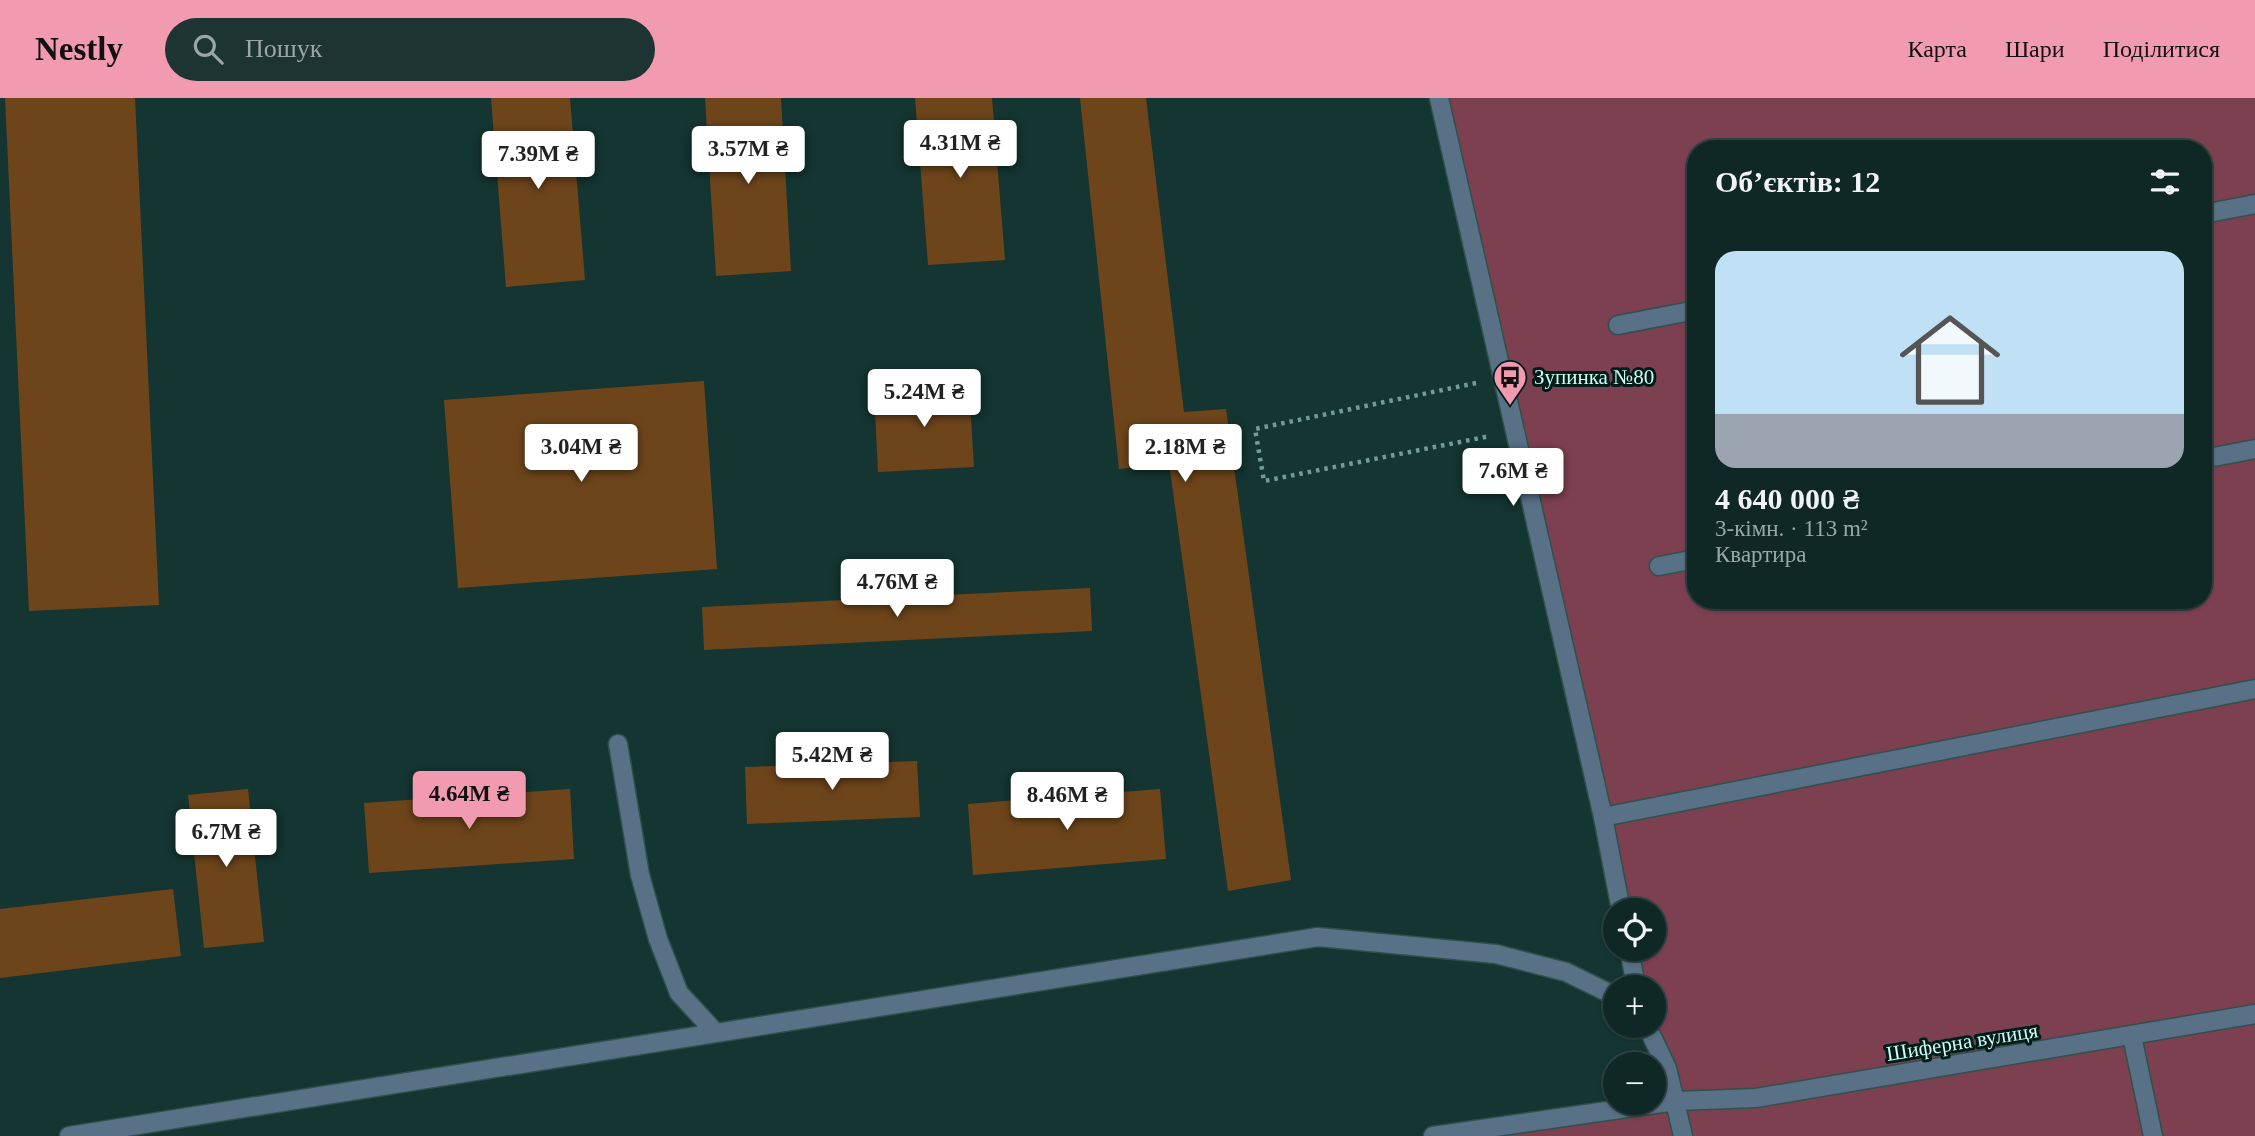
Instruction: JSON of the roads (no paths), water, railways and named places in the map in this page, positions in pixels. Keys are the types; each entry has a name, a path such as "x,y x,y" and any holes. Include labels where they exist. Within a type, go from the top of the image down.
{"street":[{"path":"1439,98 1603,817 1619,898"},
{"path":"2212,212 2255,204"},
{"path":"1618,325 1687,312"},
{"path":"2212,457 2255,449"},
{"path":"1659,566 1687,561"},
{"path":"1603,817 2255,689"},
{"path":"618,744 640,874 658,939 679,993 716,1033"},
{"path":"69,1136 1318,937 1496,954 1566,972 1603,990"},
{"name":"Шиферна вулиця","path":"1433,1136 1676,1101 1756,1098 2255,1014"},
{"path":"2132,1036 2153,1136"},
{"path":"1653,1038 1667,1068 1683,1136"}],"place":[{"name":"Зупинка №80","path":"1510,407"}]}
